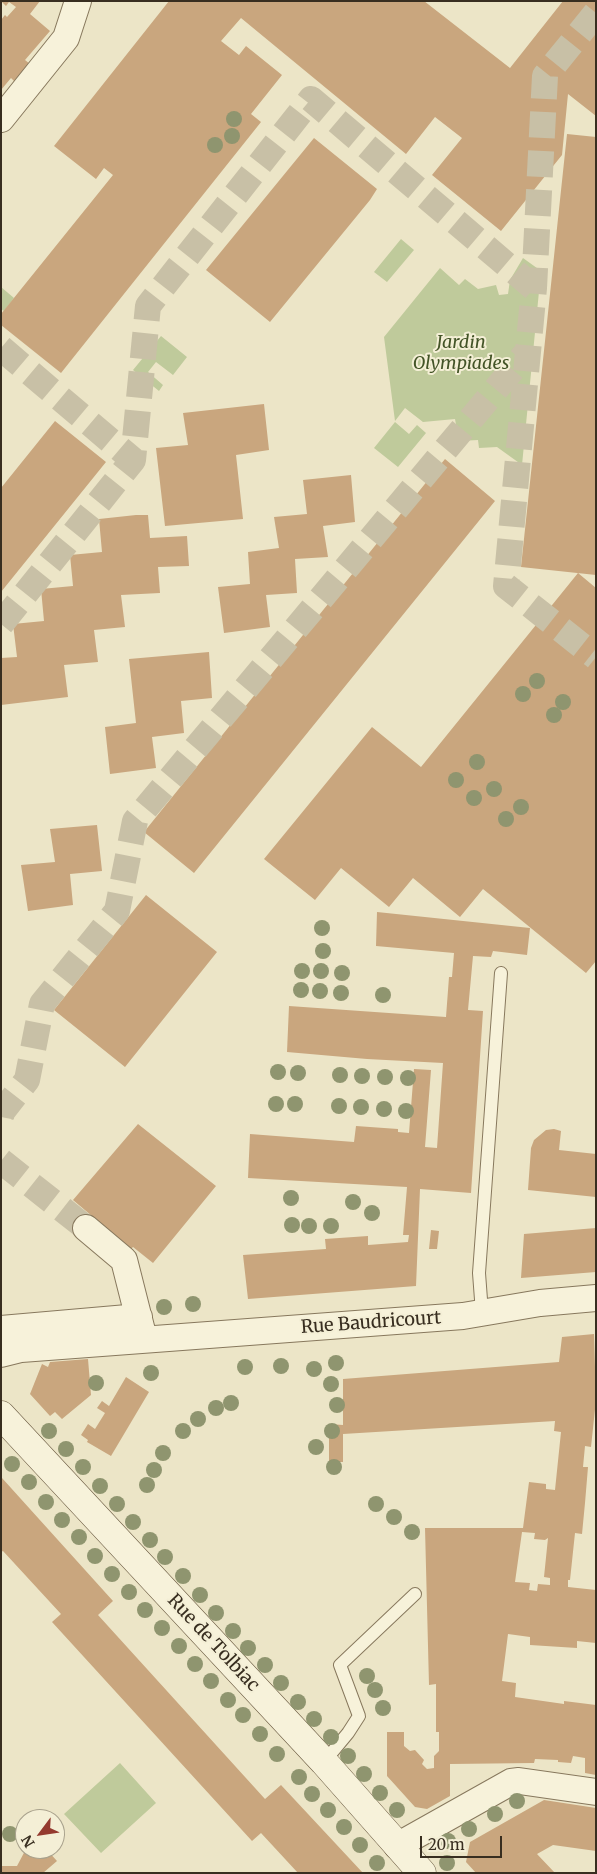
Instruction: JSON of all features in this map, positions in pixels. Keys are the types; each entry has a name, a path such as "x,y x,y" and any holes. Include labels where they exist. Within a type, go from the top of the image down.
{"main road":[{"name":"Rue de Tolbiac","path":"1,1415 324,1762 422,1873"}],"street":[{"path":"1,118 66,38 78,1"},
{"path":"86,1228 124,1260 142,1329"},
{"name":"Rue Baudricourt","path":"1,1329 142,1329 463,1316 540,1303 596,1298"},
{"name":"Rue Baudricourt","path":"1,1354 20,1349 142,1329"},
{"path":"397,1846 503,1785 512,1782 519,1781 596,1792"}],"lane":[{"path":"482,1313 479,1272 501,973"},
{"path":"324,1762 348,1733 359,1716 340,1665 416,1594"}],"green space":[{"path":"401,239 414,250 387,282 374,272"},
{"name":"Jardin Olympiades","path":"523,258 541,271 522,465 497,447 479,448 478,440 459,441 455,419 423,422 405,408 395,421 384,337 440,268 459,285 465,279 478,289 496,285 499,295 508,294 510,280"},
{"path":"1,287 14,298 4,311 1,309"},
{"path":"161,336 187,357 173,375 156,362 148,372 163,385 159,391 133,370"},
{"path":"395,422 409,434 417,425 426,433 398,467 374,448"},
{"path":"120,1763 156,1803 101,1853 65,1813"}],"building":[{"path":"1,1 40,1 30,14 50,31 25,60 30,64 15,82 11,78 1,90 1,20 5,15 7,17 16,7 9,2 6,6"},
{"path":"169,1 424,1 510,68 563,1 596,1 596,116 568,94 562,155 501,231 432,175 462,138 435,117 406,154 241,18 221,41 239,55 246,46 282,75 251,114 261,122 61,373 1,325 1,314 113,175 104,168 96,179 54,146"},
{"path":"567,134 596,137 596,575 521,567"},
{"path":"314,138 377,189 270,322 206,270"},
{"path":"264,404 269,450 236,455 243,519 165,526 156,448 188,445 183,413"},
{"path":"55,421 106,462 1,592 1,488"},
{"path":"445,459 495,501 194,873 144,832"},
{"path":"351,475 355,522 323,526 328,557 295,559 297,593 266,595 270,627 224,633 218,587 250,584 248,552 279,548 274,517 307,514 303,480"},
{"path":"148,515 150,538 187,536 189,566 158,567 160,593 121,595 125,627 94,630 98,662 64,665 68,697 1,705 1,658 17,657 13,624 44,621 41,589 73,586 70,555 102,552 99,519"},
{"path":"578,573 596,588 596,961 586,973 483,889 460,917 413,878 389,907 341,868 315,900 264,859 372,727 421,767"},
{"path":"209,652 212,698 181,701 184,733 152,737 156,768 110,774 105,727 136,723 129,659"},
{"path":"97,825 102,871 70,874 73,905 28,911 21,865 55,862 50,829"},
{"path":"146,895 217,952 125,1067 54,1010"},
{"path":"377,912 530,928 527,955 493,951 491,957 473,956 468,1010 483,1011 471,1193 420,1189 416,1286 248,1299 243,1255 326,1249 325,1239 368,1236 368,1245 408,1242 409,1235 403,1235 407,1187 248,1178 250,1134 354,1142 356,1126 398,1129 398,1132 409,1133 414,1069 431,1070 425,1147 437,1148 443,1063 287,1052 289,1006 446,1017 449,977 452,977 454,953 376,946"},
{"path":"138,1124 216,1186 153,1263 133,1247 131,1249 73,1200"},
{"path":"554,1129 561,1131 559,1150 596,1154 596,1197 528,1190 531,1148 534,1140 546,1130"},
{"path":"596,1228 596,1272 521,1278 524,1234"},
{"path":"431,1230 439,1231 437,1249 429,1249"},
{"path":"594,1334 596,1400 591,1447 585,1446 583,1467 588,1467 582,1534 575,1533 568,1587 596,1590 596,1643 577,1641 577,1648 530,1645 530,1637 508,1634 502,1681 516,1683 515,1697 564,1704 564,1701 596,1705 596,1775 585,1773 585,1758 573,1756 571,1763 558,1762 558,1760 535,1759 534,1763 450,1764 450,1796 427,1809 415,1807 387,1776 387,1732 404,1732 404,1746 410,1751 415,1750 424,1760 422,1764 427,1769 434,1768 434,1756 439,1751 439,1732 436,1732 436,1684 429,1685 425,1528 523,1528 529,1482 546,1484 546,1489 555,1490 561,1432 554,1431 555,1421 343,1434 343,1462 329,1462 329,1424 343,1425 343,1379 559,1362 562,1337","holes":["522,1532 535,1533 534,1539 545,1540 548,1538 544,1577 550,1578 550,1585 538,1584 537,1591 529,1590 530,1583 515,1582"]},
{"path":"88,1359 91,1395 62,1419 55,1412 50,1416 30,1394 42,1364 48,1367 50,1362"},
{"path":"126,1377 149,1392 111,1456 87,1442 88,1440 81,1435 88,1424 95,1429 105,1413 97,1408 102,1401 109,1406"},
{"path":"2,1478 113,1601 98,1615 265,1799 281,1785 363,1873 298,1873 261,1833 252,1841 52,1622 61,1614 3,1551 1,1552"},
{"path":"544,1800 596,1808 596,1851 553,1845 537,1854 555,1873 476,1873 466,1862 470,1842"},
{"path":"21,1859 55,1859 57,1861 43,1873 1,1873 1,1866 17,1866"}],"tunnel":[{"path":"596,13 545,76 534,288 506,586 596,657"},
{"path":"1,624 133,460 148,306 311,99 534,288"},
{"path":"1,348 133,460"},
{"path":"1,1117 2,1112 27,1080 42,1004 117,911 135,821 527,352"},
{"path":"1,1161 86,1228"}]}
